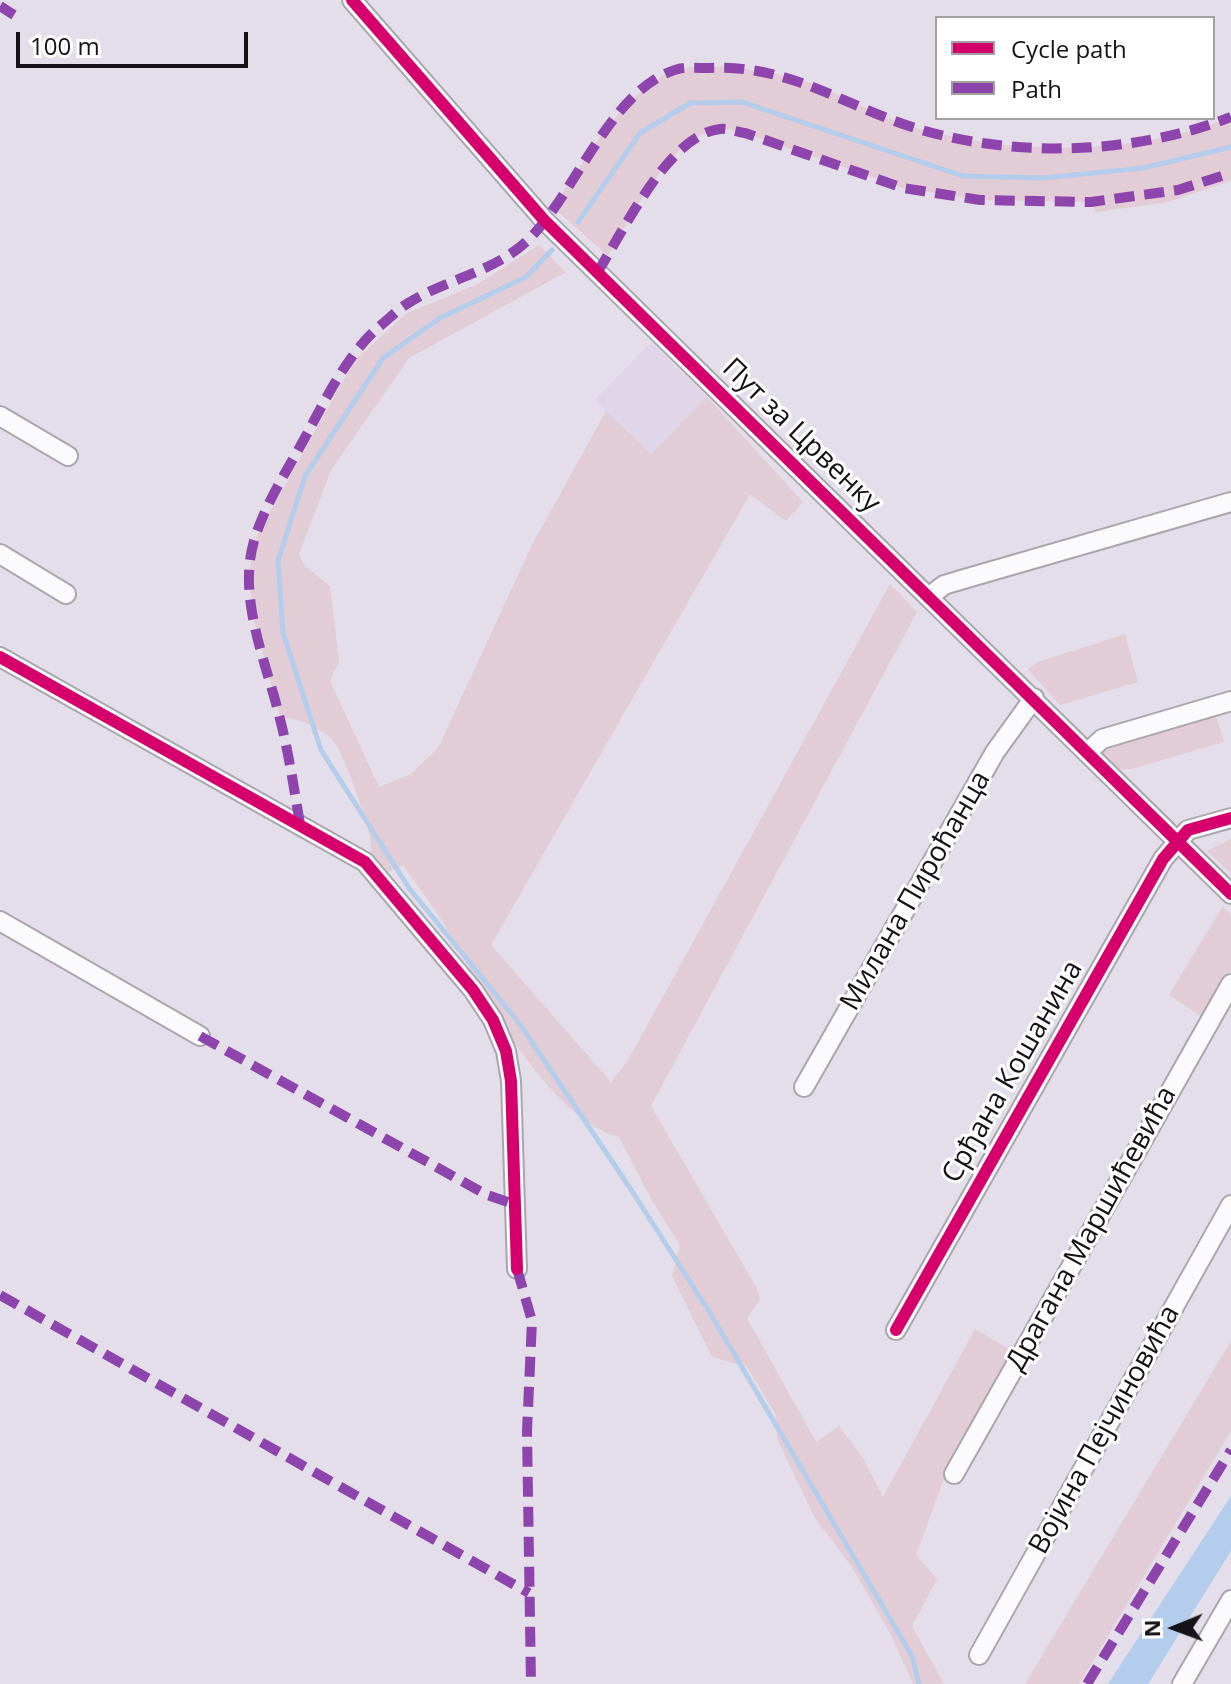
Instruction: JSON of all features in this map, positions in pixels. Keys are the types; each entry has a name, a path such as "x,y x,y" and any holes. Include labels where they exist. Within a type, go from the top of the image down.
{"street":[{"name":"Пут за Црвенку","path":"352,0 544,220 1231,894"},
{"path":"0,416 68,456"},
{"path":"930,596 944,585 1231,502"},
{"path":"0,554 66,594"},
{"path":"0,657 365,862 473,990 493,1020 506,1051 511,1081 517,1269"},
{"name":"Милана Пироћанца","path":"804,1087 995,752 1034,698"},
{"path":"1088,752 1102,739 1231,701"},
{"path":"1177,841 1188,830 1231,818"},
{"name":"Срђана Кошанина","path":"896,1330 1067,1025 1177,841"},
{"path":"0,921 200,1036"},
{"name":"Драгана Маршићевића","path":"954,1474 1231,984"},
{"name":"Војина Пејчиновића","path":"979,1655 1231,1205"},
{"path":"1182,1684 1231,1600"}],"shaded area":[{"path":"733,67 799,79 906,125 945,135 1027,147 1069,148 1152,139 1231,117 1231,181 1168,202 1096,212 1091,202 980,200 903,188 745,133 723,129 702,134 685,145 670,161 641,200 608,256 553,207 623,109 658,79 677,70"},
{"path":"539,245 566,272 409,358 331,470 299,554 304,565 330,586 339,661 330,681 379,787 411,774 438,748 532,545 606,411 651,454 707,397 803,502 786,521 750,494 491,945 611,1082 627,1062 890,584 917,612 651,1106 756,1287 760,1300 747,1318 816,1442 839,1426 863,1458 883,1497 975,1329 1014,1352 945,1476 916,1555 937,1579 912,1626 944,1684 913,1684 891,1635 852,1567 815,1518 777,1439 776,1415 747,1367 712,1357 672,1276 680,1245 651,1199 619,1137 592,1125 543,1080 499,1018 443,922 403,865 383,875 375,865 359,800 342,756 331,738 307,723 280,717 254,619 249,576 254,541 354,361 407,313 476,285"},
{"path":"651,342 707,397 650,455 595,400"},
{"path":"1125,634 1138,682 1060,705 1028,669 1038,662"},
{"path":"1215,713 1224,742 1131,769 1117,769 1098,748"},
{"path":"1231,839 1231,873 1207,851"},
{"path":"1223,906 1231,915 1231,970 1204,1018 1169,995"},
{"path":"1231,1341 1231,1431 1079,1684 1025,1684"}],"water":[{"path":"1231,1496 1231,1551 1148,1684 1108,1684"}],"waterway":[{"path":"578,222 640,133 690,103 742,102 963,176 1043,178 1143,168 1231,147"},
{"path":"552,250 526,277 440,318 383,358 305,476 278,561 283,633 321,750 409,888 519,1023 630,1188 710,1313 912,1656 919,1684"}],"marked path":[{"path":"0,6 14,15"},
{"path":"300,824 283,732 256,631 249,586 254,541 271,499 358,348 406,304 517,250 547,218 614,118 655,80 685,68 735,68 761,72 808,86 903,124 983,143 1025,147 1110,146 1193,130 1231,117"},
{"path":"597,273 634,211 666,166 701,135 720,129 745,133 903,188 980,200 1091,202 1178,190 1231,173"},
{"path":"200,1036 487,1195 514,1204"},
{"path":"517,1269 532,1321 527,1431 531,1684"},
{"path":"0,1295 529,1593"},
{"path":"1087,1684 1231,1450"}],"cycle path":[{"path":"352,0 544,220 1231,894"},
{"path":"0,657 365,862 473,990 493,1020 506,1051 511,1081 517,1269"},
{"path":"896,1330 1163,859 1188,830 1231,818"}]}
